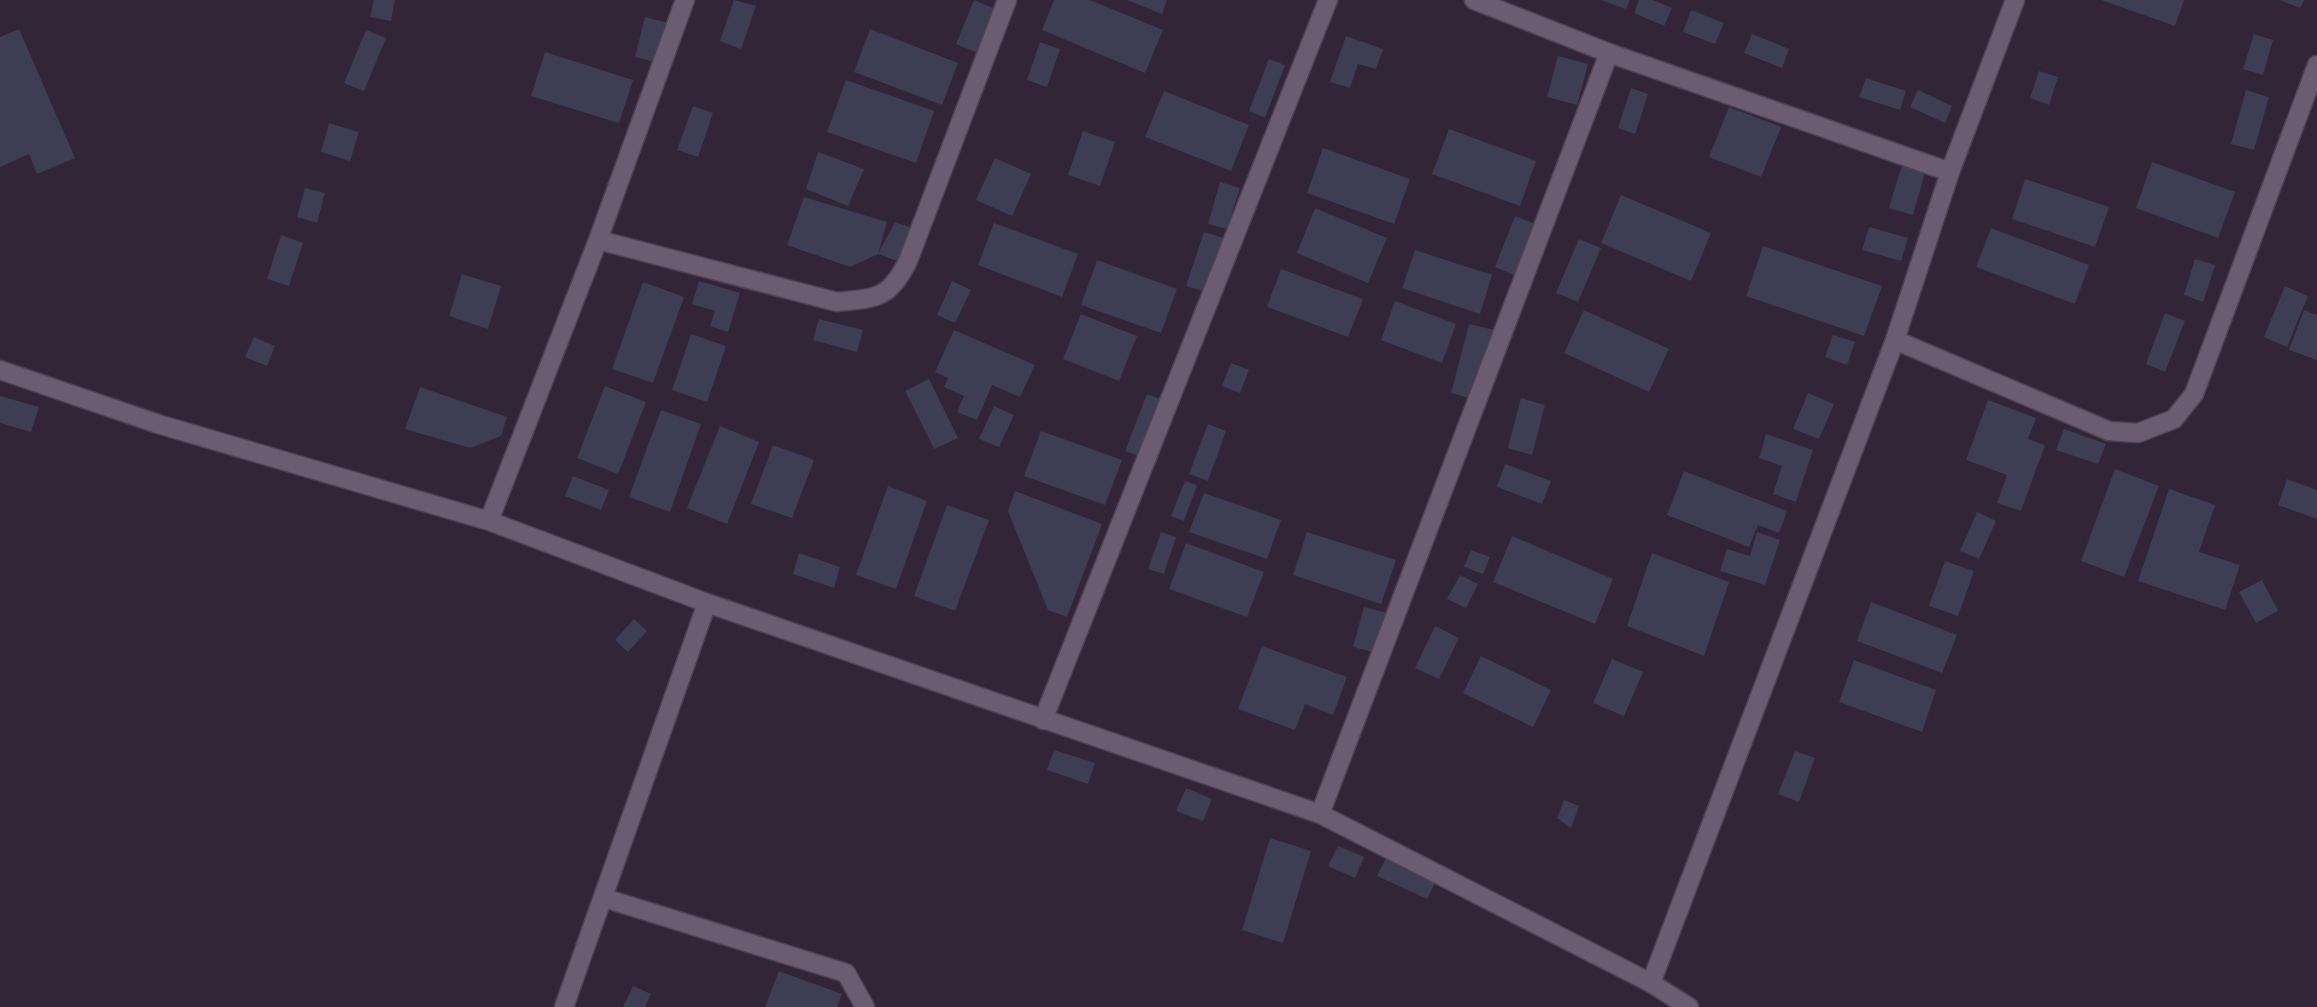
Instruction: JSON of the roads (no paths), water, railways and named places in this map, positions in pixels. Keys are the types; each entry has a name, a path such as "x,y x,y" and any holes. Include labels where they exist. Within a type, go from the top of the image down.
{"street":[{"path":"489,521 598,240 685,0"},
{"path":"598,240 837,302 875,298 898,282 908,261 1007,0"},
{"path":"1043,720 1328,0"},
{"path":"1474,0 1609,54 1950,172"},
{"path":"1651,983 1895,340 1950,172 2015,0"},
{"path":"1320,814 1609,54"},
{"path":"1895,340 2109,431 2138,433 2174,419 2194,394 2317,65"},
{"path":"0,370 158,424 489,521 707,603 1320,814 1651,983 1689,1007"},
{"path":"564,1007 707,603"},
{"path":"604,898 846,973 865,1007"}]}
